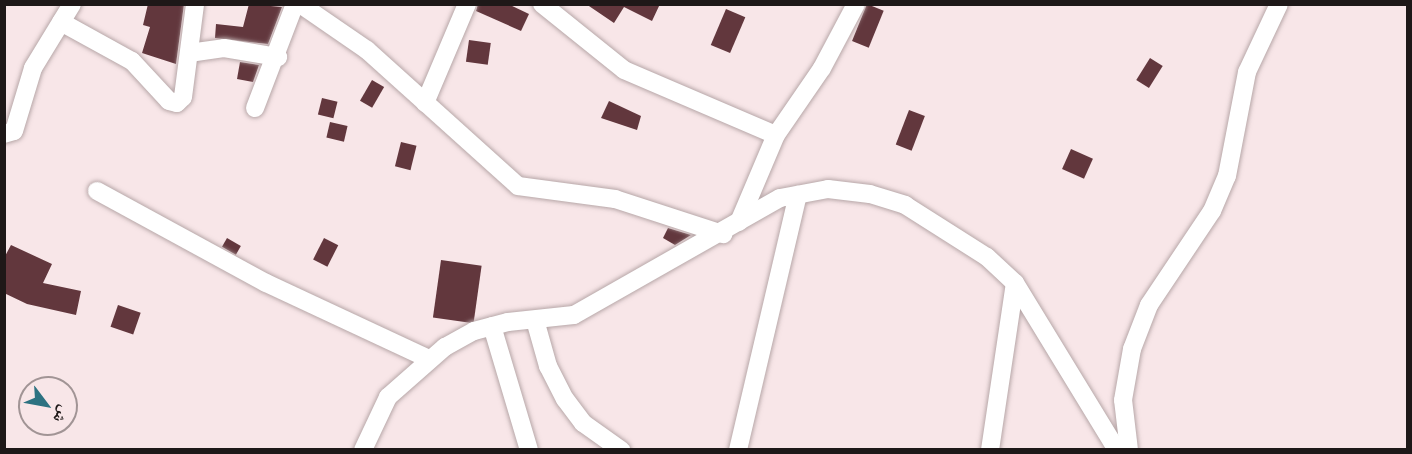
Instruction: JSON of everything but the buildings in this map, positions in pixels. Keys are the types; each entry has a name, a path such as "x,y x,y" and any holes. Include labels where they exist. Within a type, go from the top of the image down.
{"street":[{"path":"4,134 14,131 33,68 67,10 132,61 173,103 181,102 195,4"},
{"path":"255,108 278,57 295,4"},
{"path":"300,4 366,50 518,186 615,199 723,234"},
{"path":"425,103 467,4"},
{"path":"542,4 624,70 776,135"},
{"path":"739,222 776,135 822,68 856,4"},
{"path":"1129,450 1123,400 1132,349 1153,296 1212,211 1227,176 1248,72 1279,4"},
{"path":"189,53 224,48 278,57"},
{"path":"363,450 388,398 429,359 474,331 492,326 574,315 723,234 780,198 828,189 870,194 904,205 960,236 1015,282 1117,450"},
{"path":"97,191 266,283 429,359"},
{"path":"738,450 798,195"},
{"path":"990,450 1015,282"},
{"path":"535,320 548,366 565,399 583,423 621,450"},
{"path":"492,326 529,450"}]}
